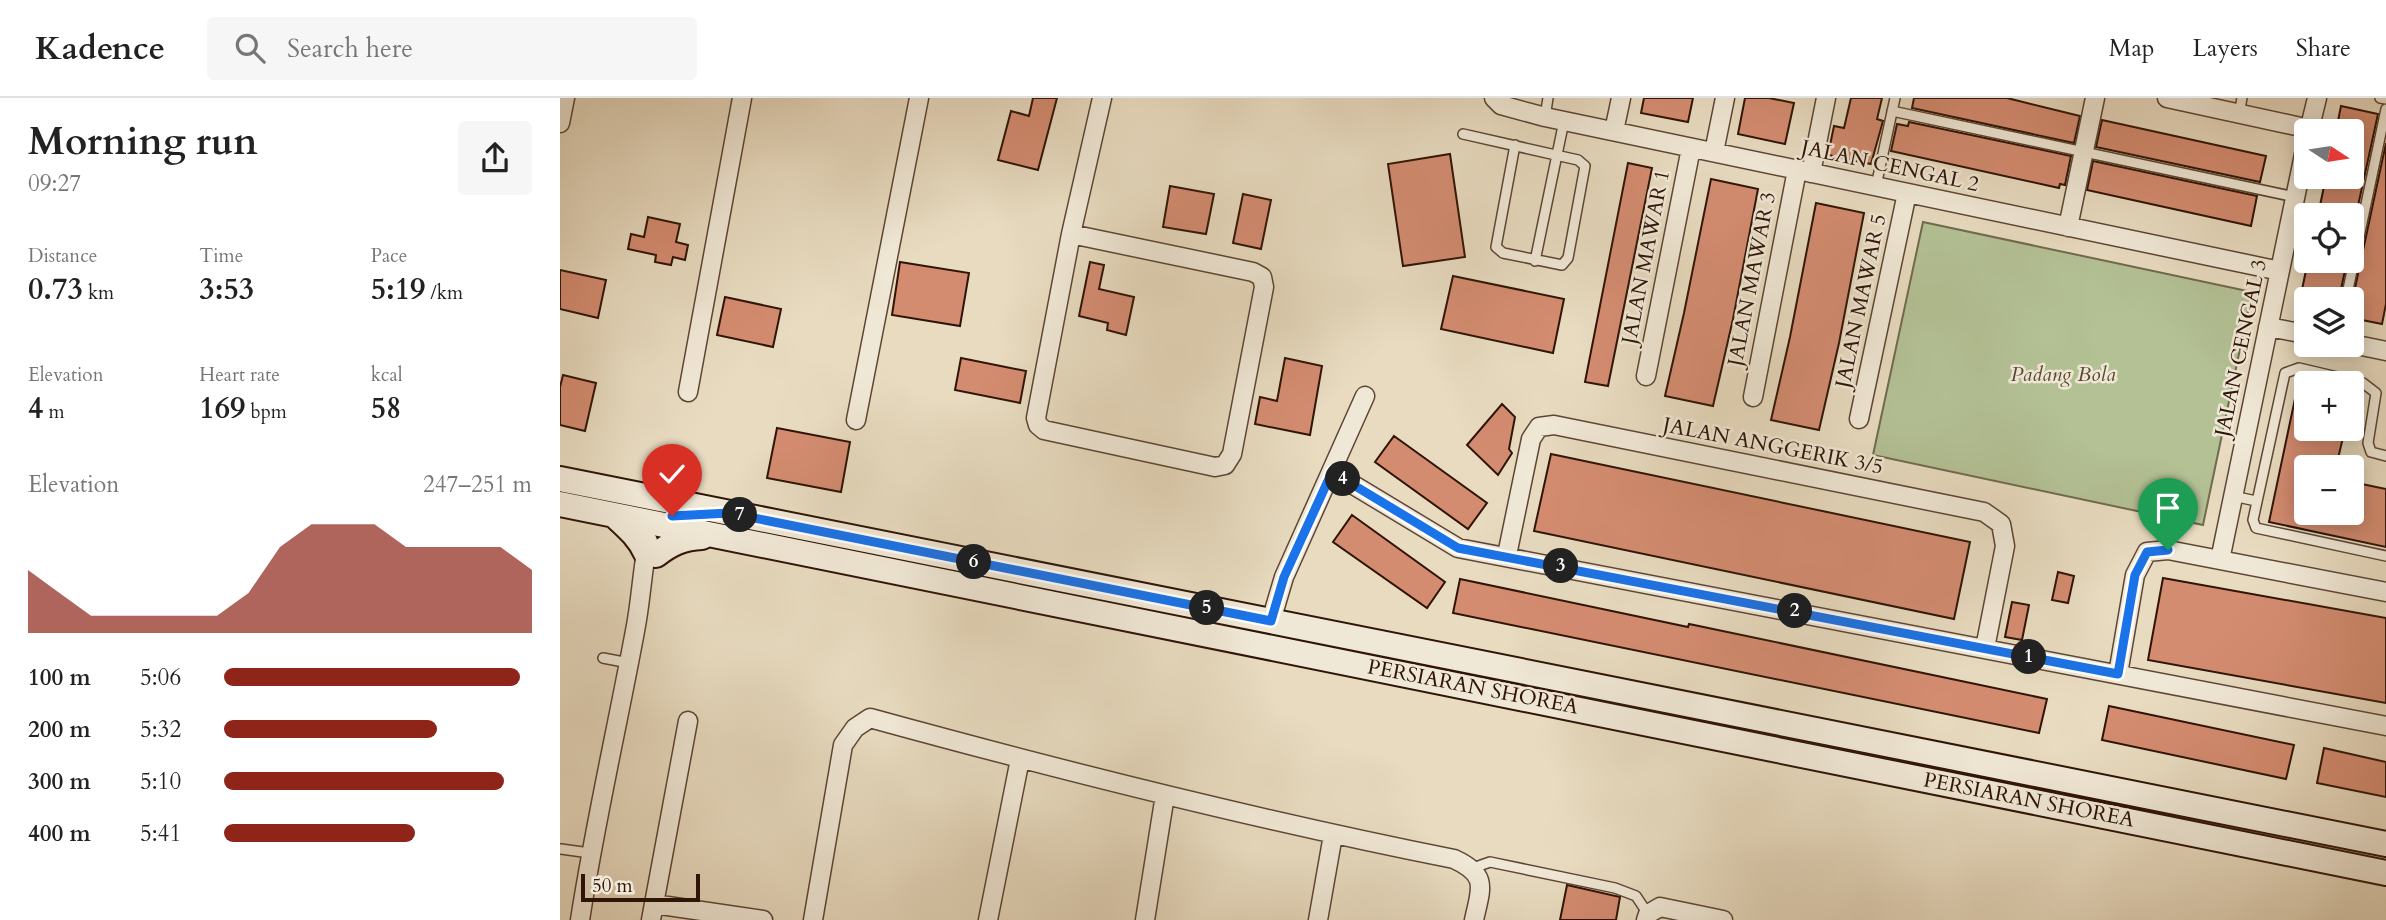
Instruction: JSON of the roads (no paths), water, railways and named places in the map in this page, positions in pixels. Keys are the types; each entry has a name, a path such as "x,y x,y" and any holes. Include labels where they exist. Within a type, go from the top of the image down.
{"main road":[{"name":"PERSIARAN SHOREA","path":"560,479 2386,844"},
{"path":"616,490 639,502 658,522 693,514 729,513"},
{"name":"PERSIARAN SHOREA","path":"560,504 2386,873"},
{"path":"614,515 651,554 688,537 720,536"},
{"path":"1193,631 1209,627 1249,630 1261,628 1271,621 1279,635 1335,659"}],"street":[{"path":"560,123 565,98"},
{"path":"688,392 742,98"},
{"path":"856,420 919,98"},
{"path":"1071,234 1253,272 1262,277 1264,286 1232,454 1226,465 1215,467 1044,430 1038,425 1036,418 1071,234 1102,98"},
{"name":"JALAN CENGAL 2","path":"1494,98 1501,105 1545,117 2280,271"},
{"path":"1614,131 1621,98"},
{"path":"1714,152 1725,98"},
{"name":"JALAN MAWAR 3","path":"1753,397 1804,171 1826,98"},
{"path":"2068,227 2095,98"},
{"path":"2168,98 2240,106 2294,129"},
{"name":"JALAN CENGAL 3","path":"2312,119 2316,98"},
{"name":"JALAN MAWAR 1","path":"1646,376 1691,148"},
{"name":"JALAN CENGAL 3","path":"2220,560 2297,189"},
{"name":"JALAN MAWAR 5","path":"1859,419 1907,193"},
{"path":"2269,327 2294,332"},
{"path":"2364,346 2386,351"},
{"path":"1271,621 1284,577 1365,397"},
{"name":"JALAN ANGGERIK 3/5","path":"1507,555 1531,439 1539,427 1553,425 1984,512 2001,524 2005,545 1985,648"},
{"path":"1332,472 1458,548 1507,555 2386,726"},
{"path":"580,920 590,853 636,627 650,583 651,554 658,522"},
{"path":"2118,674 2135,575 2147,552 2168,550 2386,592"},
{"path":"813,920 843,745 855,728 870,718 1165,795 1334,835 1454,859 1473,868 1481,884 1474,920"},
{"path":"688,721 653,912 763,920"},
{"path":"988,920 1020,759"},
{"path":"1145,920 1165,795"},
{"path":"1318,920 1334,835"},
{"path":"1647,917 1660,907 1723,920"}],"lane":[{"path":"1545,117 1548,98"},
{"path":"1876,186 1895,98"},
{"path":"2380,98 2386,99"},
{"path":"2349,287 2386,108"},
{"path":"1892,111 2295,197"},
{"path":"1535,261 1564,121"},
{"path":"1463,134 1515,145 1578,160 1585,166 1568,258 1562,265 1503,253 1496,247 1515,145"},
{"path":"2386,456 2371,452 2368,443 2376,393 2363,383 2299,368 2285,373 2253,520 2256,528 2386,556"},
{"path":"2232,496 2256,501"},
{"path":"603,658 629,663"},
{"path":"561,849 590,853"},
{"path":"1473,868 1490,862 1615,888 1636,896 1647,917"}],"park label":[{"name":"Padang Bola","path":"2063,374"}]}
